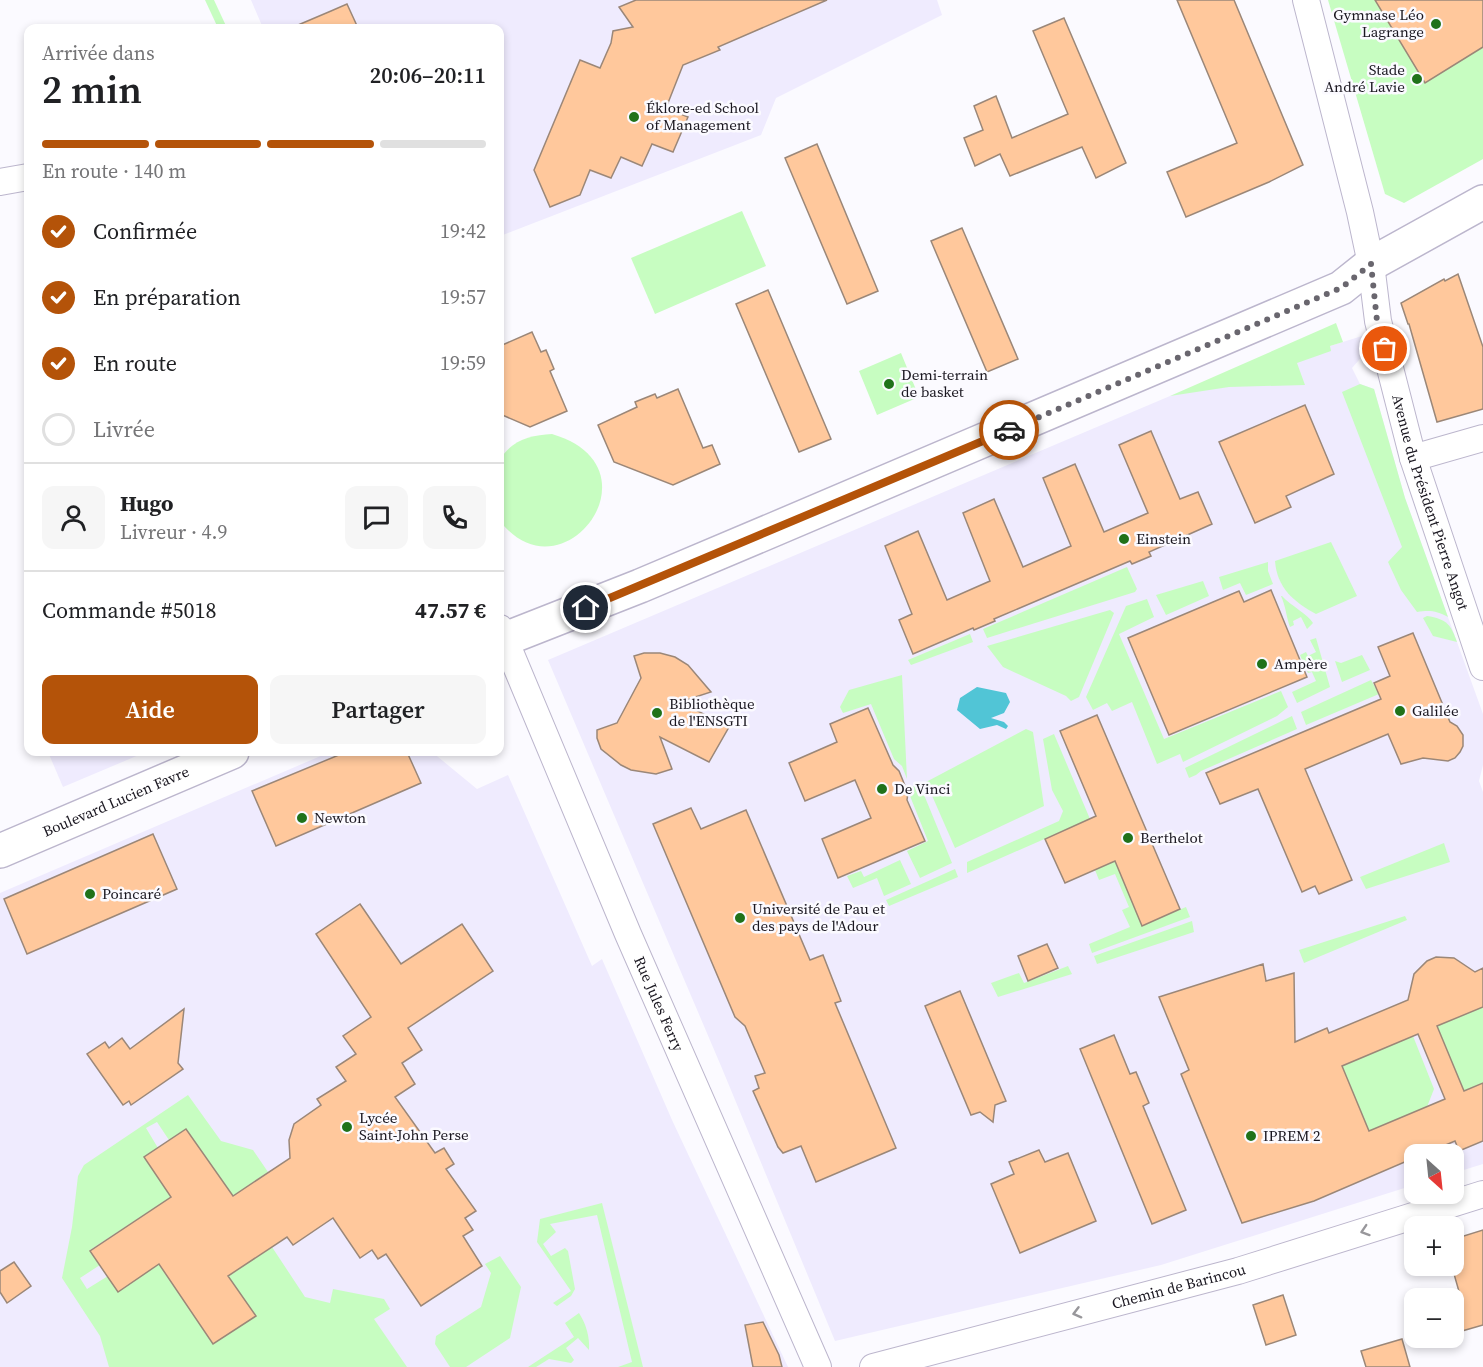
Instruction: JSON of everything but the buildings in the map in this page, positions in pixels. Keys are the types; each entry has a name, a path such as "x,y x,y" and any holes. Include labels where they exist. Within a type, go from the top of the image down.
{"street":[{"name":"Avenue du Président Pierre Angot","path":"1306,0 1360,213 1371,264 1377,321 1413,458 1483,667"},
{"path":"0,182 24,178"},
{"path":"504,635 775,529 1341,288 1371,264 1483,202"},
{"path":"1413,458 1483,438"},
{"name":"Rue Jules Ferry","path":"504,643 628,934 818,1367"},
{"name":"Boulevard Lucien Favre","path":"0,851 223,756"},
{"name":"Chemin de Barincou","path":"873,1367 1238,1271 1483,1194"}],"shaded area":[{"name":"Éklore-ed School of Management","path":"251,0 937,0 942,15 776,98 761,135 504,234 504,24 261,24"},
{"path":"1362,336 1366,352 1352,368 1360,384 1374,389 1405,498 1483,714 1483,765 1479,781 1483,792 1483,1164 1464,1170 1464,1144 1404,1144 1404,1188 1161,1265 835,1341 548,660 1170,396"},
{"path":"50,756 137,756 63,787"},
{"path":"321,756 437,756 477,789 508,775 592,966 602,959 672,1120 788,1367 0,1367 0,893"}],"green space":[{"path":"205,0 214,0 225,24 216,24"},
{"name":"Stade André Lavie","path":"1328,0 1483,0 1483,159 1404,203 1385,194"},
{"path":"742,211 766,266 655,314 631,258"},
{"path":"1336,323 1343,342 1330,346 1331,351 1297,363 1305,385 1229,387 1170,396"},
{"name":"Demi-terrain de basket","path":"901,353 919,397 877,415 859,371"},
{"path":"1360,384 1374,389 1405,498 1448,617 1440,613 1417,612 1401,590 1388,562 1402,547 1342,392"},
{"path":"552,434 584,451 600,473 601,497 591,520 573,538 550,546 525,542 504,524 504,454 516,443"},
{"path":"1331,542 1357,596 1316,614 1288,593 1279,579 1275,561"},
{"path":"1268,562 1268,571 1273,584 1246,595 1240,583 1223,590 1219,577"},
{"path":"1127,567 1137,589 1135,592 987,638 983,629"},
{"path":"1203,581 1209,596 1166,615 1156,595"},
{"path":"1281,596 1311,620 1313,623 1307,629 1301,617 1293,621 1294,625 1290,627"},
{"path":"1147,599 1154,617 1119,634 1164,739 1281,691 1288,707 1277,716 1183,762 1180,754 1157,764 1132,702 1112,711 1107,703 1093,710 1086,697 1126,606"},
{"path":"1110,610 1114,613 1079,697 1071,701 1066,696 1003,667 987,646"},
{"path":"1427,616 1444,621 1453,631 1457,642 1433,636 1423,618"},
{"path":"970,634 973,642 911,665 908,660"},
{"path":"1316,638 1330,687 1297,703 1292,692 1316,681 1312,672 1308,673 1300,655 1306,652 1308,656 1316,652 1310,640"},
{"path":"1362,655 1370,670 1342,682 1335,661 1341,663"},
{"path":"902,675 907,779 902,766 894,759 871,704 843,713 840,707 849,690"},
{"path":"1371,680 1379,694 1306,725 1301,712"},
{"path":"1292,716 1297,729 1189,778 1185,768"},
{"path":"1026,729 1033,732 1044,806 955,848 926,782"},
{"path":"1054,734 1090,819 967,873 967,862 1059,821 1063,811 1052,790 1043,739"},
{"path":"920,785 952,863 920,878 907,851 928,841 910,796 910,787"},
{"path":"1444,843 1450,862 1366,889 1360,877"},
{"path":"900,860 911,884 884,896 877,878 853,888 847,876 861,871 864,877"},
{"path":"1115,861 1142,925 1186,907 1190,917 1092,953 1089,944 1130,927 1122,910 1129,907 1115,874 1099,880 1095,870"},
{"path":"955,869 958,877 889,906 886,900"},
{"path":"1405,916 1407,920 1304,963 1299,950"},
{"path":"1192,921 1194,932 1097,964 1094,956"},
{"path":"1068,966 1072,974 998,997 991,983 1019,973 1024,983"},
{"path":"1483,1007 1483,1083 1464,1091 1437,1026"},
{"path":"1413,1036 1434,1089 1427,1107 1369,1131 1342,1066"},
{"path":"188,1095 221,1141 253,1150 268,1172 233,1196 186,1130 169,1140 157,1122 146,1128 158,1148 144,1157 171,1197 90,1250 100,1265 80,1278 87,1289 108,1276 159,1264 213,1344 255,1316 228,1276 272,1247 305,1297 330,1303 333,1289 384,1299 390,1309 374,1319 407,1367 109,1367 100,1336 62,1278 72,1227 78,1176 84,1165"},
{"path":"602,1203 643,1367 618,1367 632,1362 597,1215 550,1224 556,1232 543,1244 551,1256 565,1248 568,1251 575,1289 571,1296 557,1306 553,1303 571,1291 537,1242 540,1219"},
{"path":"500,1256 521,1287 510,1338 466,1367 450,1367 435,1344 436,1336 481,1307 491,1273 485,1264"},
{"path":"579,1313 587,1331 589,1350 578,1338 566,1348 574,1360 571,1363 549,1359 536,1367 528,1367 574,1337 565,1323"}],"water":[{"path":"977,687 1006,693 1010,702 1004,713 991,718 1004,722 1008,726 1006,729 997,725 980,729 957,710 960,698"}],"way so far":[{"path":"1009,430 1341,288 1371,264 1377,321 1385,349"}],"place":[{"name":"Gymnase Léo Lagrange","path":"1436,24"},
{"name":"Stade André Lavie","path":"1417,79"},
{"name":"Éklore-ed School of Management","path":"634,117"},
{"name":"Demi-terrain de basket","path":"889,384"},
{"name":"Einstein","path":"1124,539"},
{"name":"Ampère","path":"1262,664"},
{"name":"Galilée","path":"1400,711"},
{"name":"Bibliothèque de l'ENSGTI","path":"657,713"},
{"name":"De Vinci","path":"882,789"},
{"name":"Newton","path":"302,818"},
{"name":"Berthelot","path":"1128,838"},
{"name":"Poincaré","path":"90,894"},
{"name":"Université de Pau et des pays de l'Adour","path":"740,918"},
{"name":"Lycée Saint-John Perse","path":"347,1127"},
{"name":"IPREM 2","path":"1251,1136"}],"route":[{"path":"586,608 1009,430"}]}
